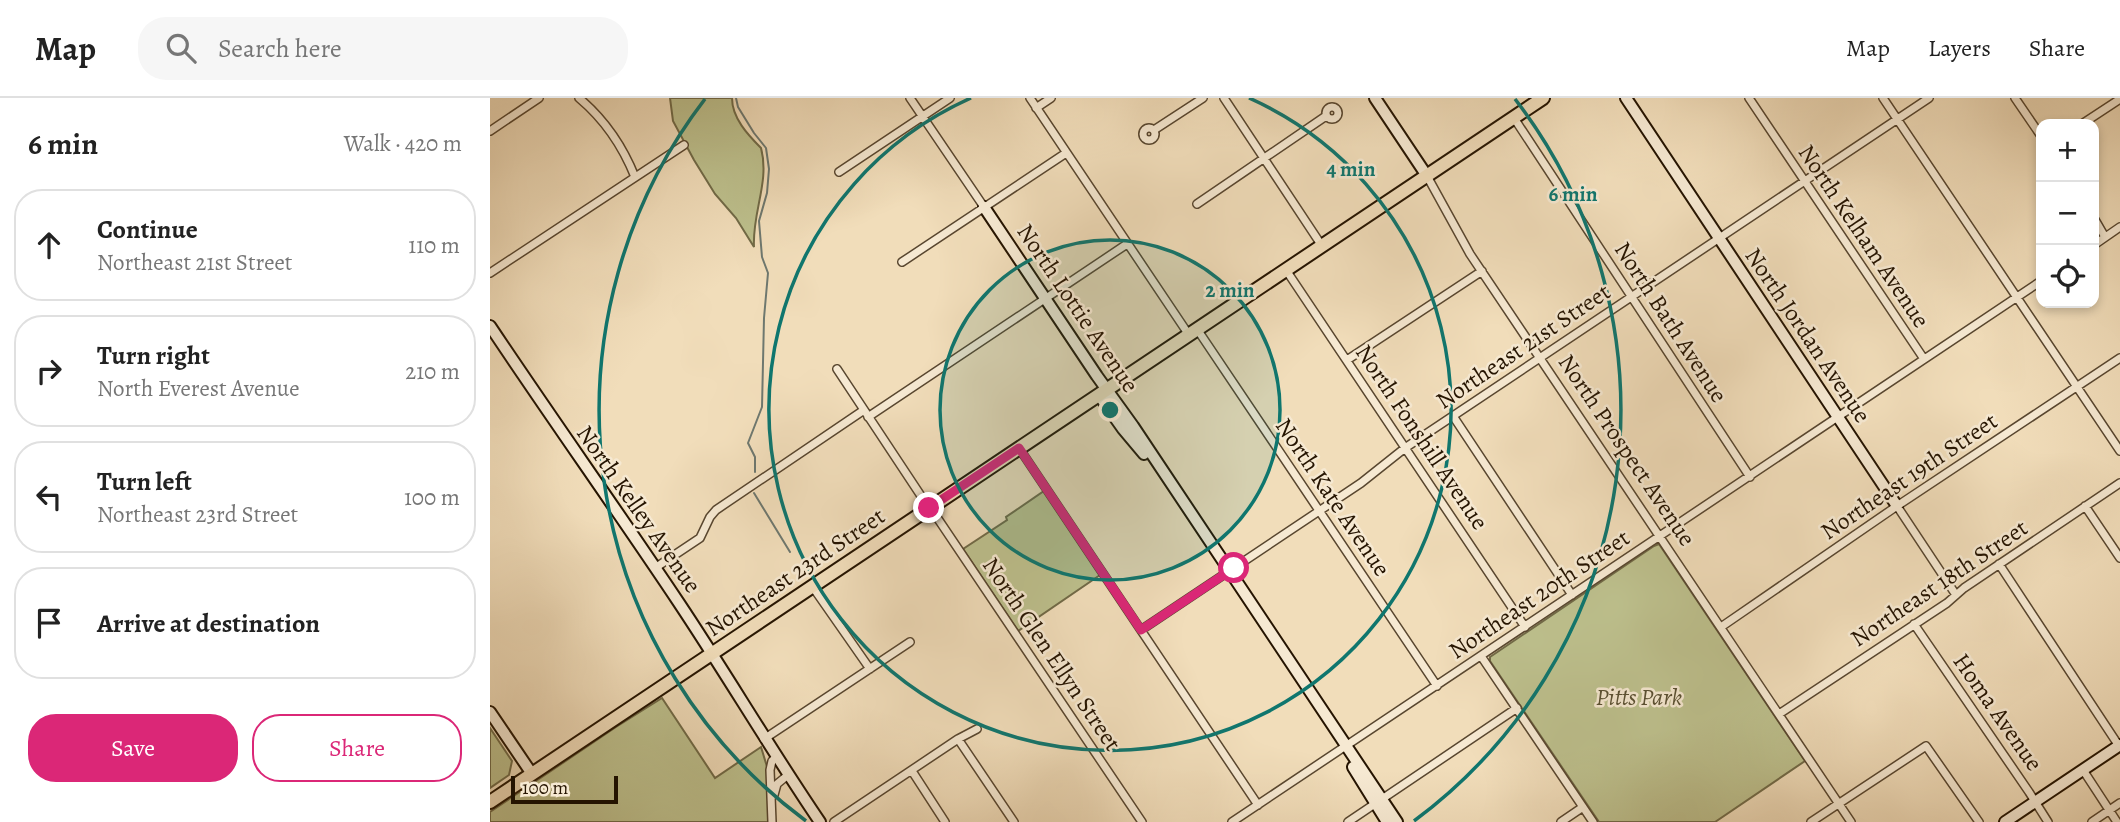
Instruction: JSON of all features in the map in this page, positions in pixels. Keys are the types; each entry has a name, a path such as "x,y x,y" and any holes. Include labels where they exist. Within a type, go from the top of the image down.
{"main road":[{"name":"Northeast 23rd Street","path":"490,802 1543,98"}],"street":[{"path":"490,131 539,98"},
{"path":"579,98 620,145 635,177"},
{"name":"North Lottie Avenue","path":"910,98 1045,299 1123,429 1227,573 1344,748 1378,802 1387,822"},
{"path":"839,172 950,98"},
{"name":"North Kate Avenue","path":"1030,98 1127,244 1193,332 1319,511 1437,686"},
{"path":"1037,108 1051,98"},
{"path":"1154,130 1203,98"},
{"path":"1224,98 1322,246"},
{"name":"North Prospect Avenue","path":"1375,98 1442,200 1460,237 1482,271 1851,822"},
{"name":"North Jordan Avenue","path":"1626,98 1956,595"},
{"name":"North Kelham Avenue","path":"1749,98 1924,359"},
{"path":"1884,98 2120,451"},
{"name":"Northeast 21st Street","path":"1141,630 1361,483 1405,448 1929,98"},
{"path":"2015,98 2036,129"},
{"path":"2090,119 2120,99"},
{"path":"1197,204 1326,116"},
{"name":"North Bath Avenue","path":"1514,118 1750,477"},
{"path":"490,273 684,145"},
{"path":"902,262 1066,153"},
{"path":"2099,227 2105,237"},
{"path":"2099,241 2120,227"},
{"path":"655,568 700,538 716,510 1127,244"},
{"name":"North Fonshill Avenue","path":"1286,270 1525,626"},
{"path":"1347,360 1482,271"},
{"name":"Northeast 20th Street","path":"1232,822 2036,285"},
{"name":"North Kelley Avenue","path":"490,326 655,568 820,822"},
{"name":"Northeast 19th Street","path":"1721,627 2120,358"},
{"name":"North Glen Ellyn Street","path":"836,369 1142,822"},
{"path":"1453,416 1572,595"},
{"path":"1019,448 1258,805"},
{"name":"Northeast 18th Street","path":"1779,714 2120,483"},
{"path":"2085,506 2120,558"},
{"path":"1999,564 2120,746 2005,822"},
{"path":"812,586 870,669"},
{"name":"Homa Avenue","path":"1914,624 2048,822"},
{"path":"764,739 910,642"},
{"path":"1481,656 1593,822"},
{"path":"1348,822 1517,708"},
{"path":"490,712 532,774"},
{"path":"834,822 977,729"},
{"path":"958,739 1014,822"},
{"path":"1811,822 1926,746 1979,822"},
{"path":"772,822 770,770 776,757"},
{"path":"2083,770 2117,822"},
{"path":"912,771 946,822"},
{"path":"772,803 776,784 788,775"},
{"name":"North Lottie Avenue","path":"1378,802 1397,822"},
{"path":"2092,822 2120,803"},
{"path":"1561,822 1583,807"}],"green space":[{"path":"670,98 732,98 738,119 761,148 763,173 754,247 694,160 673,121"},
{"path":"1044,491 1100,575 1018,631 963,549"},
{"name":"Pitts Park","path":"1659,544 1805,761 1715,822 1599,822 1490,661 1490,657"},
{"path":"662,698 715,778 761,747 768,770 768,822 490,822 490,812"},
{"path":"490,728 512,761 509,775 490,788"}],"waterway":[{"path":"736,98 738,107 766,148 769,169 767,193 759,221 762,257 768,273 762,407 748,443 755,457 755,472"},
{"path":"754,493 790,552"}],"route":[{"path":"929,508 1019,448 1141,630 1234,568"}]}
